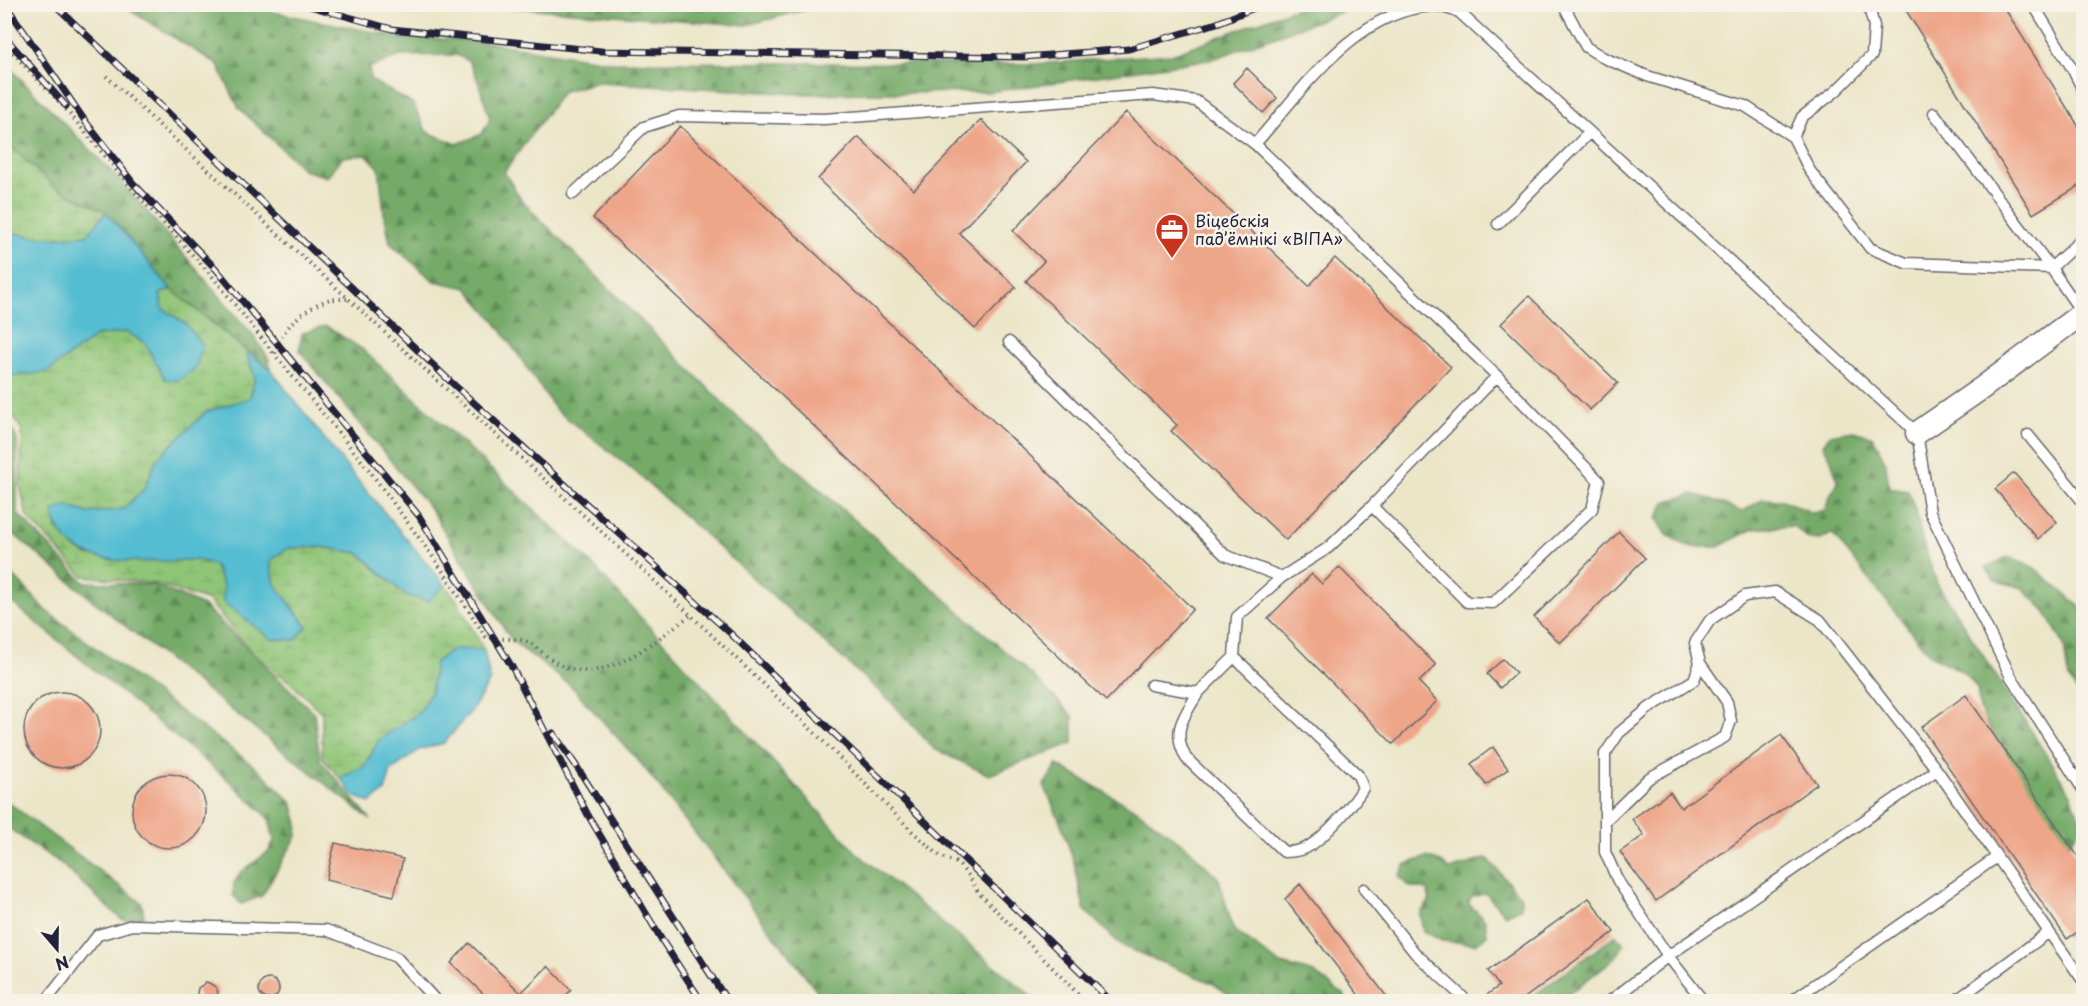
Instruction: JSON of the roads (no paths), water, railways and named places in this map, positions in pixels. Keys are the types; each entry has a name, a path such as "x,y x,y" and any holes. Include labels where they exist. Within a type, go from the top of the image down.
{"street":[{"path":"1917,433 2083,313"}],"lane":[{"path":"1563,4 1587,47 1604,58 1647,76 1745,106 1793,137 1810,171 1870,248 1906,263 2051,268 2084,237"},
{"path":"1793,137 1802,117 1836,91 1872,55 1874,26 1868,4"},
{"path":"2033,4 2084,92"},
{"path":"1255,144 1327,60 1362,32 1402,10 1434,5 1459,12 1917,433 1930,512 2011,677 2084,791"},
{"path":"573,194 644,127 679,116 824,119 1153,95 1196,101 1255,144 1497,376 1599,481 1592,509 1493,603 1467,603 1372,506"},
{"path":"1934,113 2083,313"},
{"path":"1498,224 1589,133"},
{"path":"1009,342 1225,555 1282,577"},
{"path":"1234,657 1359,775 1363,788 1356,801 1311,846 1297,852 1284,852 1186,758 1180,747 1180,724 1198,693 1234,657 1237,617 1282,577 1328,548 1372,506 1497,376"},
{"path":"2028,435 2084,502"},
{"path":"1605,821 1649,778 1725,737 1731,721 1726,702 1700,663 1695,643 1710,620 1745,596 1775,592 1820,620 1937,770 2084,982"},
{"path":"1700,663 1694,680 1649,708 1619,734 1605,754 1605,852 1618,880 1668,956 1704,1002"},
{"path":"1151,685 1198,693"},
{"path":"1609,1002 1668,956 1937,770"},
{"path":"1790,1002 1997,857"},
{"path":"1364,889 1415,953 1468,1002"},
{"path":"45,1002 98,935 132,925 326,930 396,957 437,1002"},
{"path":"1954,1002 2049,932"}],"water":[{"path":"106,212 171,289 160,294 162,308 186,324 203,346 195,369 177,381 165,379 145,343 127,332 96,336 47,372 14,376 5,371 5,230 46,237 87,235"},
{"path":"246,351 270,369 350,471 445,585 428,601 405,595 359,553 322,547 288,548 270,561 275,584 307,627 295,640 271,639 223,602 223,586 215,566 196,560 138,561 100,558 70,543 59,530 53,511 66,506 88,513 123,509 145,488 157,459 206,412 250,398 255,378"},
{"path":"454,649 484,650 490,680 473,709 444,743 419,750 391,771 385,791 370,803 354,796 340,778 365,766 379,740 420,712 431,692 435,662"}],"railway":[{"path":"5,4 85,121 133,183 217,270 419,516 512,667 588,815 663,942 702,1002"},
{"path":"54,4 452,383 730,633 1112,1002"},
{"path":"302,4 392,29 601,51 1024,57 1129,49 1217,23 1264,4"},
{"path":"4,36 66,106"},
{"path":"553,733 728,1002"}],"place":[{"name":"Віцебскія падʼёмнікі «ВІПА»","path":"1172,259"}]}
